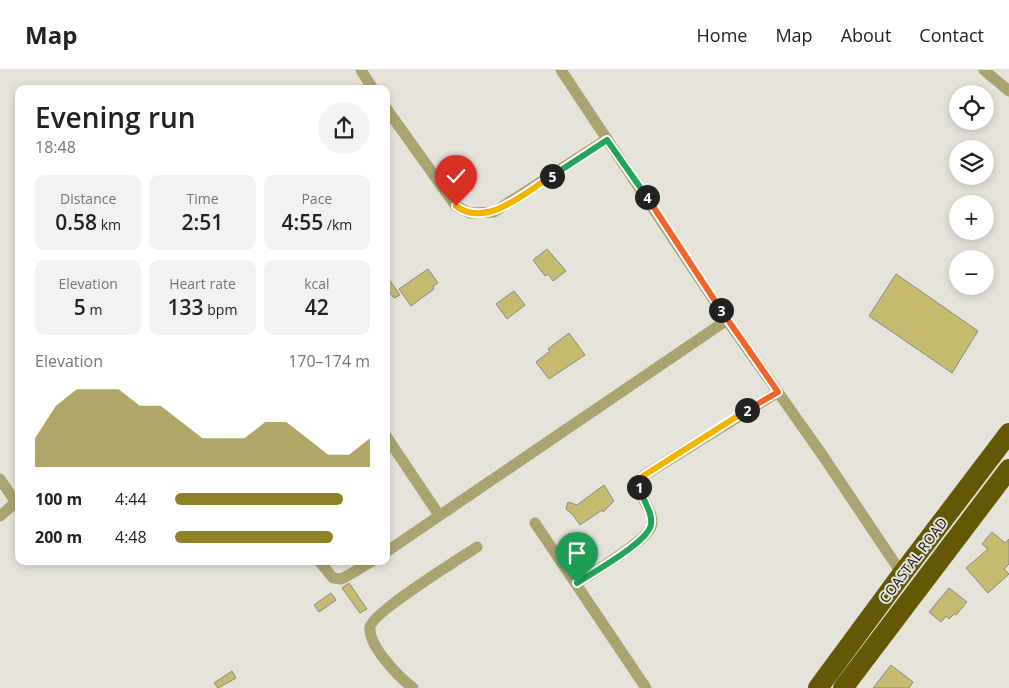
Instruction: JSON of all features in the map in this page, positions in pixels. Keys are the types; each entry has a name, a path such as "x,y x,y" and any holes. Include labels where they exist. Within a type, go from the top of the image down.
{"highway":[{"name":"COASTAL ROAD","path":"818,688 1009,434"},
{"name":"COASTAL ROAD","path":"843,688 1007,477"}],"street":[{"path":"361,70 370,85"},
{"path":"561,70 727,320 902,574"},
{"path":"984,70 1009,91"},
{"path":"390,114 456,206 470,213 494,212 607,140"},
{"path":"390,549 727,320"},
{"path":"577,583 635,544 650,530 652,522 640,489 643,476 778,392"},
{"path":"390,442 439,515"},
{"path":"0,479 15,502"},
{"path":"0,516 15,506"},
{"path":"536,523 646,688"},
{"path":"413,688 401,679 380,652 370,630 371,624 387,608 476,546"},
{"path":"322,565 333,578 341,579 365,565"}],"building":[{"path":"547,249 566,271 553,281 548,274 545,276 533,260"},
{"path":"428,269 438,283 433,286 434,289 411,306 399,289"},
{"path":"896,274 978,331 952,373 869,316"},
{"path":"390,281 400,295 394,298 390,292"},
{"path":"514,291 525,305 507,319 496,304"},
{"path":"569,333 585,355 549,379 536,362 550,351 548,349"},
{"path":"604,485 614,501 603,512 602,510 580,525 566,509 568,502 577,505"},
{"path":"992,532 1005,543 1009,539 1009,564 1004,569 1009,574 988,593 966,568 988,549 982,544"},
{"path":"349,583 367,609 360,613 342,588"},
{"path":"949,588 967,602 956,615 954,614 949,619 946,616 941,622 929,612"},
{"path":"331,593 336,600 319,612 314,605"},
{"path":"891,665 913,682 909,688 873,688"},
{"path":"232,671 236,678 218,688 214,683"}],"route":[{"path":"456,206 464,212 470,213 494,212 607,140 658,212 727,320 778,392 643,476 640,480 640,489 652,522 650,530 635,544 577,583"}]}
